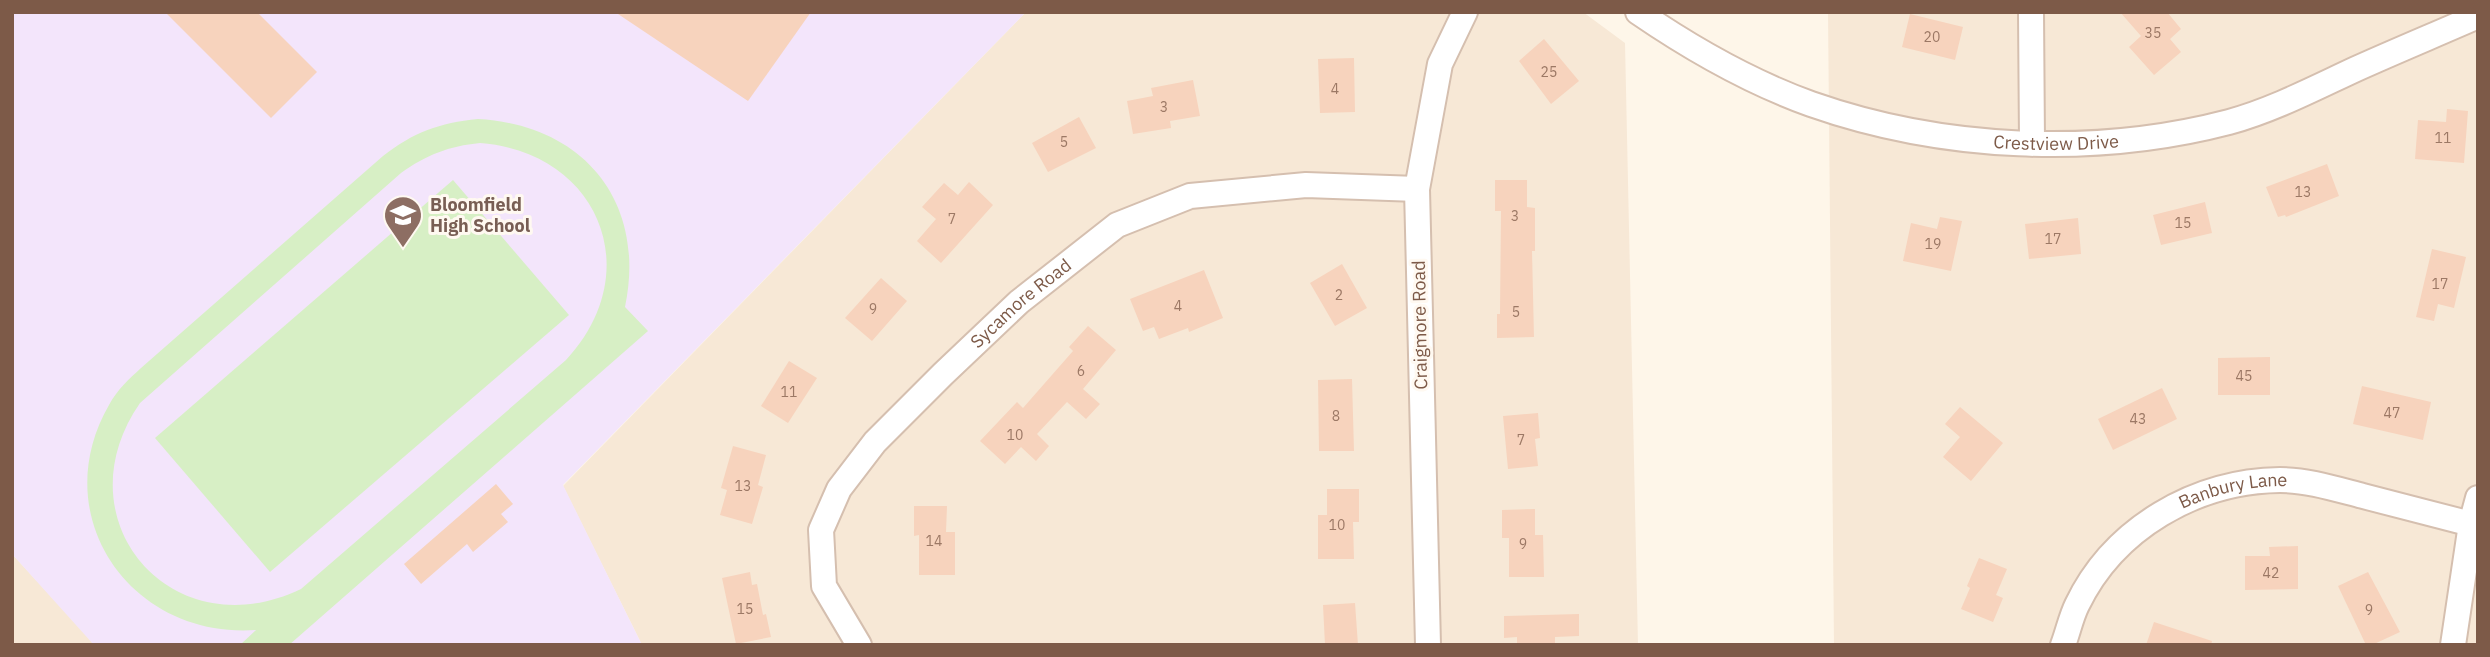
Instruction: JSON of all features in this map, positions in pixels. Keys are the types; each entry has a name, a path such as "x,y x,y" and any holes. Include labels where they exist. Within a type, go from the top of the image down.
{"street":[{"name":"Craigmore Road","path":"1428,645 1417,189 1440,64 1465,12"},
{"name":"Crestview Drive","path":"1638,12 1675,37 1725,65 1810,104 1915,131 1997,143 2107,143 2153,138 2230,121 2283,103 2478,16"},
{"path":"2031,12 2032,142"},
{"name":"Sycamore Road","path":"859,645 824,586 821,530 838,489 875,442 1019,302 1117,225 1190,196 1306,185 1417,189"},
{"name":"Banbury Lane","path":"2063,645 2078,604 2102,566 2135,532 2160,514 2196,496 2241,483 2293,481 2318,484 2471,524"},
{"path":"2453,645 2471,524 2478,498"}],"shaded area":[{"name":"Bloomfield High School","path":"12,12 1026,12 563,485 642,645 94,645 12,554"},
{"path":"1026,12 1583,12 1625,43 1638,645 642,645 563,486"},
{"path":"1828,12 2478,12 2478,645 1834,645"},
{"path":"12,554 80,628 94,645 12,645"}],"green space":[{"path":"478,119 516,124 549,136 577,153 600,176 616,203 626,234 629,269 625,307 648,331 289,645 240,645 256,630 211,627 171,614 138,592 112,562 94,527 87,488 92,447 109,405 141,368 383,156 416,135 439,126","holes":["480,143 521,151 555,168 581,192 598,222 606,255 604,290 591,326 566,360 301,589 254,604 210,603 172,588 142,563 121,530 113,490 118,447 140,403 410,167 438,152 469,144"]},
{"path":"453,180 569,315 270,572 155,438"}],"building":[{"path":"165,12 257,12 317,72 271,118"},
{"path":"615,12 811,12 748,101"},
{"path":"2120,12 2167,12 2181,29 2170,39 2181,52 2154,75 2129,47 2141,36"},
{"path":"1910,14 1963,27 1955,60 1902,47"},
{"path":"1544,39 1579,81 1551,104 1519,61"},
{"path":"1354,58 1355,112 1320,113 1318,59"},
{"path":"1193,80 1200,116 1170,121 1171,128 1133,134 1127,101 1153,96 1151,88"},
{"path":"2447,109 2468,111 2464,163 2415,159 2418,120 2446,122"},
{"path":"1079,117 1096,148 1048,172 1032,143"},
{"path":"2327,164 2339,196 2286,217 2278,217 2266,187"},
{"path":"1495,180 1527,180 1527,207 1535,208 1535,251 1532,251 1534,337 1497,338 1497,314 1500,314 1501,211 1495,211"},
{"path":"969,182 993,205 941,263 917,241 936,219 922,207 944,183 958,195"},
{"path":"2205,202 2212,233 2161,245 2153,215"},
{"path":"1940,217 1962,221 1951,271 1903,261 1911,223 1937,229"},
{"path":"2078,218 2081,254 2029,259 2025,224"},
{"path":"2432,249 2466,257 2454,308 2438,304 2434,321 2416,317"},
{"path":"1342,264 1367,308 1335,326 1310,283"},
{"path":"1204,270 1223,318 1189,332 1188,328 1159,339 1154,327 1143,331 1130,299"},
{"path":"881,278 907,301 872,341 845,318"},
{"path":"1088,326 1116,350 1083,389 1100,404 1086,419 1067,402 1037,434 1049,446 1036,461 1021,447 1005,464 980,441 1017,402 1023,408 1073,351 1069,347"},
{"path":"2270,357 2270,395 2218,395 2218,358"},
{"path":"789,361 817,378 788,423 761,406"},
{"path":"1352,379 1354,451 1319,451 1318,380"},
{"path":"2362,386 2431,402 2423,440 2353,424"},
{"path":"2162,388 2177,419 2113,450 2098,419"},
{"path":"1960,407 2003,443 1971,481 1943,457 1960,437 1945,424"},
{"path":"1538,413 1540,438 1535,439 1538,466 1508,469 1503,416"},
{"path":"733,446 766,455 758,485 763,487 752,524 720,515 727,490 721,488"},
{"path":"496,484 513,504 501,514 508,522 473,552 467,544 421,584 404,564"},
{"path":"1327,489 1359,489 1359,522 1353,522 1354,559 1318,559 1318,515 1327,515"},
{"path":"914,506 947,506 946,532 955,532 955,575 919,575 919,535 914,536"},
{"path":"1535,509 1535,535 1543,535 1544,577 1509,577 1509,538 1502,538 1502,510"},
{"path":"2298,546 2298,589 2245,590 2245,556 2270,556 2269,547"},
{"path":"1979,558 2007,569 1996,595 2003,598 1993,622 1961,609"},
{"path":"750,572 752,585 757,584 763,615 766,614 771,637 736,644 722,578"},
{"path":"2368,572 2400,632 2372,645 2366,645 2338,586"},
{"path":"1355,603 1358,645 1325,645 1323,605"},
{"path":"1579,614 1579,636 1555,637 1555,645 1517,645 1517,637 1504,638 1504,616"},
{"path":"2154,622 2212,641 2211,645 2146,645"}],"place":[{"name":"Bloomfield High School","path":"403,249"}]}
